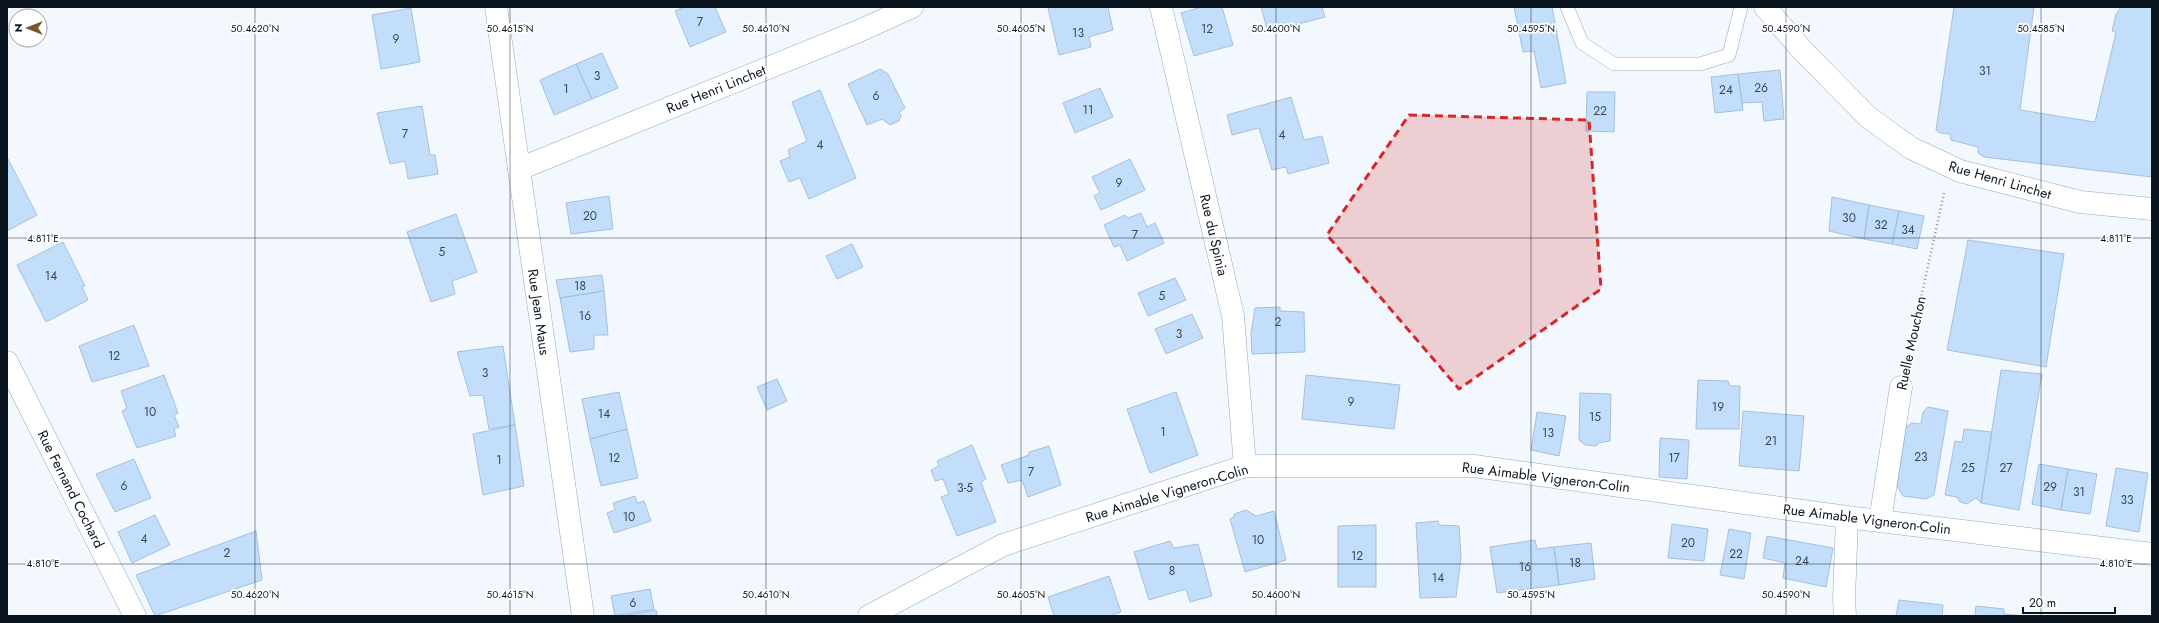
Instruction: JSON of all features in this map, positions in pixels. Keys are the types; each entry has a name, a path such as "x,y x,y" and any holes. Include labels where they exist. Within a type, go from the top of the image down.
{"street":[{"name":"Rue Jean Maus","path":"496,7 583,616"},
{"name":"Rue Henri Linchet","path":"519,169 912,7"},
{"name":"Rue du Spinia","path":"1161,7 1233,316 1244,466"},
{"name":"Rue Henri Linchet","path":"1765,7 1803,51 1868,117 1911,148 1960,171 2080,202 2152,209"},
{"name":"Rue Fernand Cochard","path":"7,362 135,616"},
{"name":"Ruelle Mouchon","path":"1880,521 1901,387"},
{"name":"Rue Aimable Vigneron-Colin","path":"869,616 1003,545 1244,466 1474,466 1847,517 2152,554"},
{"path":"1845,616 1844,599 1847,517"}],"lane":[{"path":"1567,7 1582,43 1614,64 1700,64 1729,55 1741,7"}],"path":[{"name":"Ruelle Mouchon","path":"1901,387 1945,188 1960,171"}],"highlighted area":[{"path":"1409,115 1589,120 1601,289 1459,389 1327,235"}],"building":[{"path":"684,7 715,7 726,32 690,47 675,11"},
{"path":"1108,7 1113,30 1089,37 1091,47 1059,55 1048,8"},
{"path":"1201,7 1222,7 1233,45 1194,56 1181,13"},
{"path":"1261,7 1322,7 1325,17 1268,32"},
{"path":"1514,7 1552,7 1566,83 1541,88 1534,51 1523,52"},
{"path":"1954,7 2034,7 2020,110 2095,122 2116,32 2112,31 2116,14 2121,7 2152,7 2152,177 1984,157 1978,153 1978,147 1951,140 1950,134 1940,133 1936,130"},
{"path":"411,8 420,62 381,69 372,15"},
{"path":"602,53 618,88 592,99 576,64"},
{"path":"576,64 592,99 554,115 540,80"},
{"path":"880,69 888,74 905,108 899,112 901,116 899,121 890,125 882,119 867,125 848,84"},
{"path":"1780,70 1784,119 1764,121 1762,102 1742,103 1738,74"},
{"path":"1738,74 1743,110 1715,113 1711,77"},
{"path":"1100,88 1113,117 1075,133 1063,103"},
{"path":"820,90 856,178 809,199 800,178 789,182 780,161 790,157 788,150 807,141 792,102"},
{"path":"1587,92 1615,92 1614,132 1586,131"},
{"path":"1291,97 1304,140 1322,136 1329,163 1288,174 1286,167 1272,170 1259,128 1232,135 1227,115"},
{"path":"422,106 430,155 435,155 438,174 408,179 405,161 390,164 377,113"},
{"path":"8,159 37,215 7,231 7,160"},
{"path":"1130,159 1145,190 1101,210 1094,196 1100,193 1092,177"},
{"path":"609,196 613,229 571,234 566,203"},
{"path":"1832,197 1869,205 1864,239 1829,231"},
{"path":"1869,205 1899,211 1892,244 1864,239"},
{"path":"1899,211 1924,216 1917,249 1892,244"},
{"path":"1141,213 1147,227 1155,223 1164,243 1127,261 1120,245 1114,247 1104,225 1125,215 1128,218"},
{"path":"456,214 477,272 452,281 455,294 431,302 407,232"},
{"path":"1968,240 2064,254 2046,367 1947,350"},
{"path":"63,242 85,286 82,287 88,300 46,322 17,265"},
{"path":"852,244 863,267 837,279 826,256"},
{"path":"602,275 604,291 560,298 556,280"},
{"path":"1175,278 1186,300 1148,316 1138,293"},
{"path":"604,291 608,335 594,335 594,349 570,352 560,298"},
{"path":"1280,307 1280,311 1304,312 1305,352 1252,354 1251,333 1255,308"},
{"path":"1192,314 1203,338 1166,354 1155,329"},
{"path":"134,325 149,366 92,382 79,346"},
{"path":"503,346 515,425 489,429 483,395 470,396 457,352"},
{"path":"2001,370 2042,374 2019,510 1981,503"},
{"path":"164,375 178,413 174,415 179,427 174,429 176,436 137,448 122,411 127,408 121,391"},
{"path":"1306,375 1400,385 1394,429 1302,419"},
{"path":"777,379 787,401 767,410 757,387"},
{"path":"1698,380 1728,381 1730,386 1740,386 1739,429 1696,429"},
{"path":"619,392 627,429 590,439 582,399"},
{"path":"1176,392 1198,455 1150,473 1127,409"},
{"path":"1580,393 1611,394 1610,441 1599,443 1596,446 1585,445 1579,440"},
{"path":"1928,407 1948,411 1934,495 1926,499 1903,496 1897,486 1906,427 1912,423 1921,424 1923,412"},
{"path":"1743,411 1804,416 1799,471 1739,466"},
{"path":"1537,412 1566,416 1559,456 1531,450"},
{"path":"515,425 524,486 483,495 473,434"},
{"path":"627,429 638,478 601,486 590,439"},
{"path":"1964,429 1992,432 1981,503 1976,498 1967,504 1960,502 1957,497 1945,495 1955,441 1962,442"},
{"path":"1660,438 1689,440 1687,479 1659,477"},
{"path":"972,445 986,479 981,482 996,522 957,536 941,497 949,494 943,479 935,481 931,470 939,466 937,461"},
{"path":"1049,446 1061,485 1028,497 1022,480 1008,483 1001,465 1029,455 1029,452"},
{"path":"134,459 151,498 115,512 96,474"},
{"path":"2039,464 2068,469 2061,510 2032,504"},
{"path":"2116,468 2148,473 2139,532 2106,526"},
{"path":"2068,469 2097,474 2090,514 2061,510"},
{"path":"635,496 637,503 644,501 651,521 614,533 607,513 615,510 613,503"},
{"path":"1246,510 1256,516 1274,511 1286,560 1245,572 1230,519 1234,517 1234,514"},
{"path":"155,515 170,545 132,563 118,532"},
{"path":"1438,521 1439,525 1459,526 1461,557 1456,597 1420,598 1416,523"},
{"path":"1672,524 1708,529 1704,561 1668,558"},
{"path":"1376,525 1376,587 1338,587 1338,526"},
{"path":"1729,529 1751,533 1744,579 1720,575"},
{"path":"256,531 262,580 155,616 136,575"},
{"path":"1767,536 1833,548 1826,587 1783,578 1785,563 1763,558"},
{"path":"1535,540 1537,549 1554,547 1559,585 1497,593 1490,547"},
{"path":"1170,541 1174,548 1198,544 1212,596 1190,602 1186,589 1149,600 1134,552"},
{"path":"1591,543 1595,579 1559,585 1554,547"},
{"path":"1109,576 1121,612 1109,616 1054,616 1048,597"},
{"path":"650,589 654,609 615,616 611,596"},
{"path":"1899,600 1943,605 1942,616 1896,616"},
{"path":"1976,606 2004,609 2004,614 2023,616 1975,616"},
{"path":"656,610 657,616 623,616"}]}
